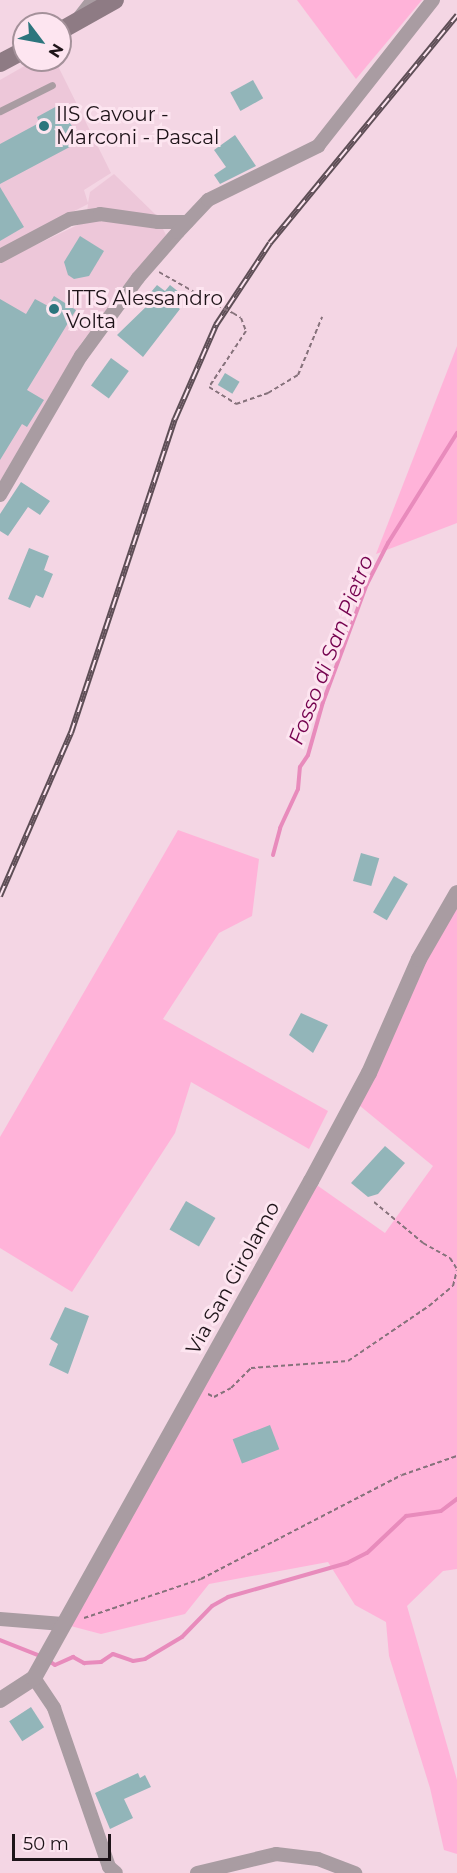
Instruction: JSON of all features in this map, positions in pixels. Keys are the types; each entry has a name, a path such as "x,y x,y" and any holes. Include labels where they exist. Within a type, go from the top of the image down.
{"main road":[{"path":"72,24 115,0"}],"street":[{"path":"72,22 93,0"},
{"path":"0,495 81,357 148,266 208,200 318,146 433,0"},
{"path":"0,256 80,217 100,214 158,222 187,222"},
{"name":"Via San Girolamo","path":"34,1678 369,1073 419,959 457,893"},
{"path":"0,1619 59,1631"},
{"path":"0,1700 34,1678 54,1708 109,1867 116,1873"},
{"path":"197,1873 276,1854 318,1859 355,1873"}],"lane":[{"path":"0,111 52,85"}],"path":[{"path":"148,266 241,318 246,330 209,387 236,404 268,393 298,375 322,316"},
{"path":"195,1389 214,1397 231,1388 251,1368 348,1361 429,1306 453,1286 457,1270 450,1258 423,1243 374,1202"},
{"path":"59,1631 201,1578 279,1541 402,1475 457,1456"}],"shaded area":[{"path":"297,0 422,0 356,79"},
{"name":"ITTS Alessandro Volta","path":"14,72 61,72 111,173 84,190 88,203 90,192 114,174 156,215 166,235 82,342 0,481 0,262 86,221 88,204 0,249 0,80"},
{"path":"457,346 457,523 376,554"},
{"path":"178,830 259,859 252,916 219,933 163,1019 328,1111 309,1149 191,1082 175,1133 72,1292 0,1248 0,1137"},
{"path":"457,893 457,1569 443,1571 407,1606 457,1780 457,1854 444,1850 430,1788 389,1656 386,1622 355,1605 328,1562 209,1584 185,1614 101,1634 63,1624 311,1181 385,1233 433,1166 354,1101"}],"building":[{"path":"253,80 263,98 240,111 230,93"},
{"path":"59,105 81,141 0,184 0,144 39,123 37,117"},
{"path":"235,135 256,166 220,184 214,175 226,167 214,150"},
{"path":"0,187 24,227 0,241"},
{"path":"80,236 104,251 89,276 74,279 68,275 64,262"},
{"path":"157,285 165,291 170,285 180,293 173,303 180,309 143,357 117,335 151,302 146,298"},
{"path":"54,296 76,310 27,390 44,400 27,427 22,424 0,460 0,299 26,314 35,299 48,306"},
{"path":"111,358 129,371 109,398 91,386"},
{"path":"225,373 240,382 232,394 218,385"},
{"path":"21,482 50,501 40,515 28,507 8,536 0,531 0,514"},
{"path":"29,548 49,556 44,570 53,574 43,598 36,595 30,608 8,599"},
{"path":"361,853 379,858 371,886 353,881"},
{"path":"394,876 408,884 387,920 373,912"},
{"path":"301,1013 328,1025 313,1053 289,1035"},
{"path":"385,1146 405,1163 378,1194 368,1197 351,1183"},
{"path":"186,1201 215,1218 199,1247 170,1230"},
{"path":"65,1307 89,1316 68,1374 49,1365 58,1344 50,1339"},
{"path":"270,1425 279,1449 242,1464 233,1439"},
{"path":"31,1707 44,1727 22,1741 9,1721"},
{"path":"138,1773 140,1778 145,1775 151,1787 124,1799 133,1818 110,1829 95,1793"}],"waterway":[{"name":"Fosso di San Pietro","path":"273,855 280,828 298,789 300,767 308,755 323,702 367,584 388,543 457,433"},
{"path":"49,1661 55,1665 73,1657 84,1663 101,1662 113,1654 133,1661 145,1659 182,1637 212,1606 228,1597 347,1563 367,1553 406,1516 441,1511 457,1499"},
{"path":"0,1640 40,1656"}],"railway":[{"path":"0,896 71,733 175,419 216,325 270,243 457,15"}],"place":[{"name":"IIS Cavour - Marconi - Pascal","path":"44,126"},
{"name":"ITTS Alessandro Volta","path":"54,309"}]}
